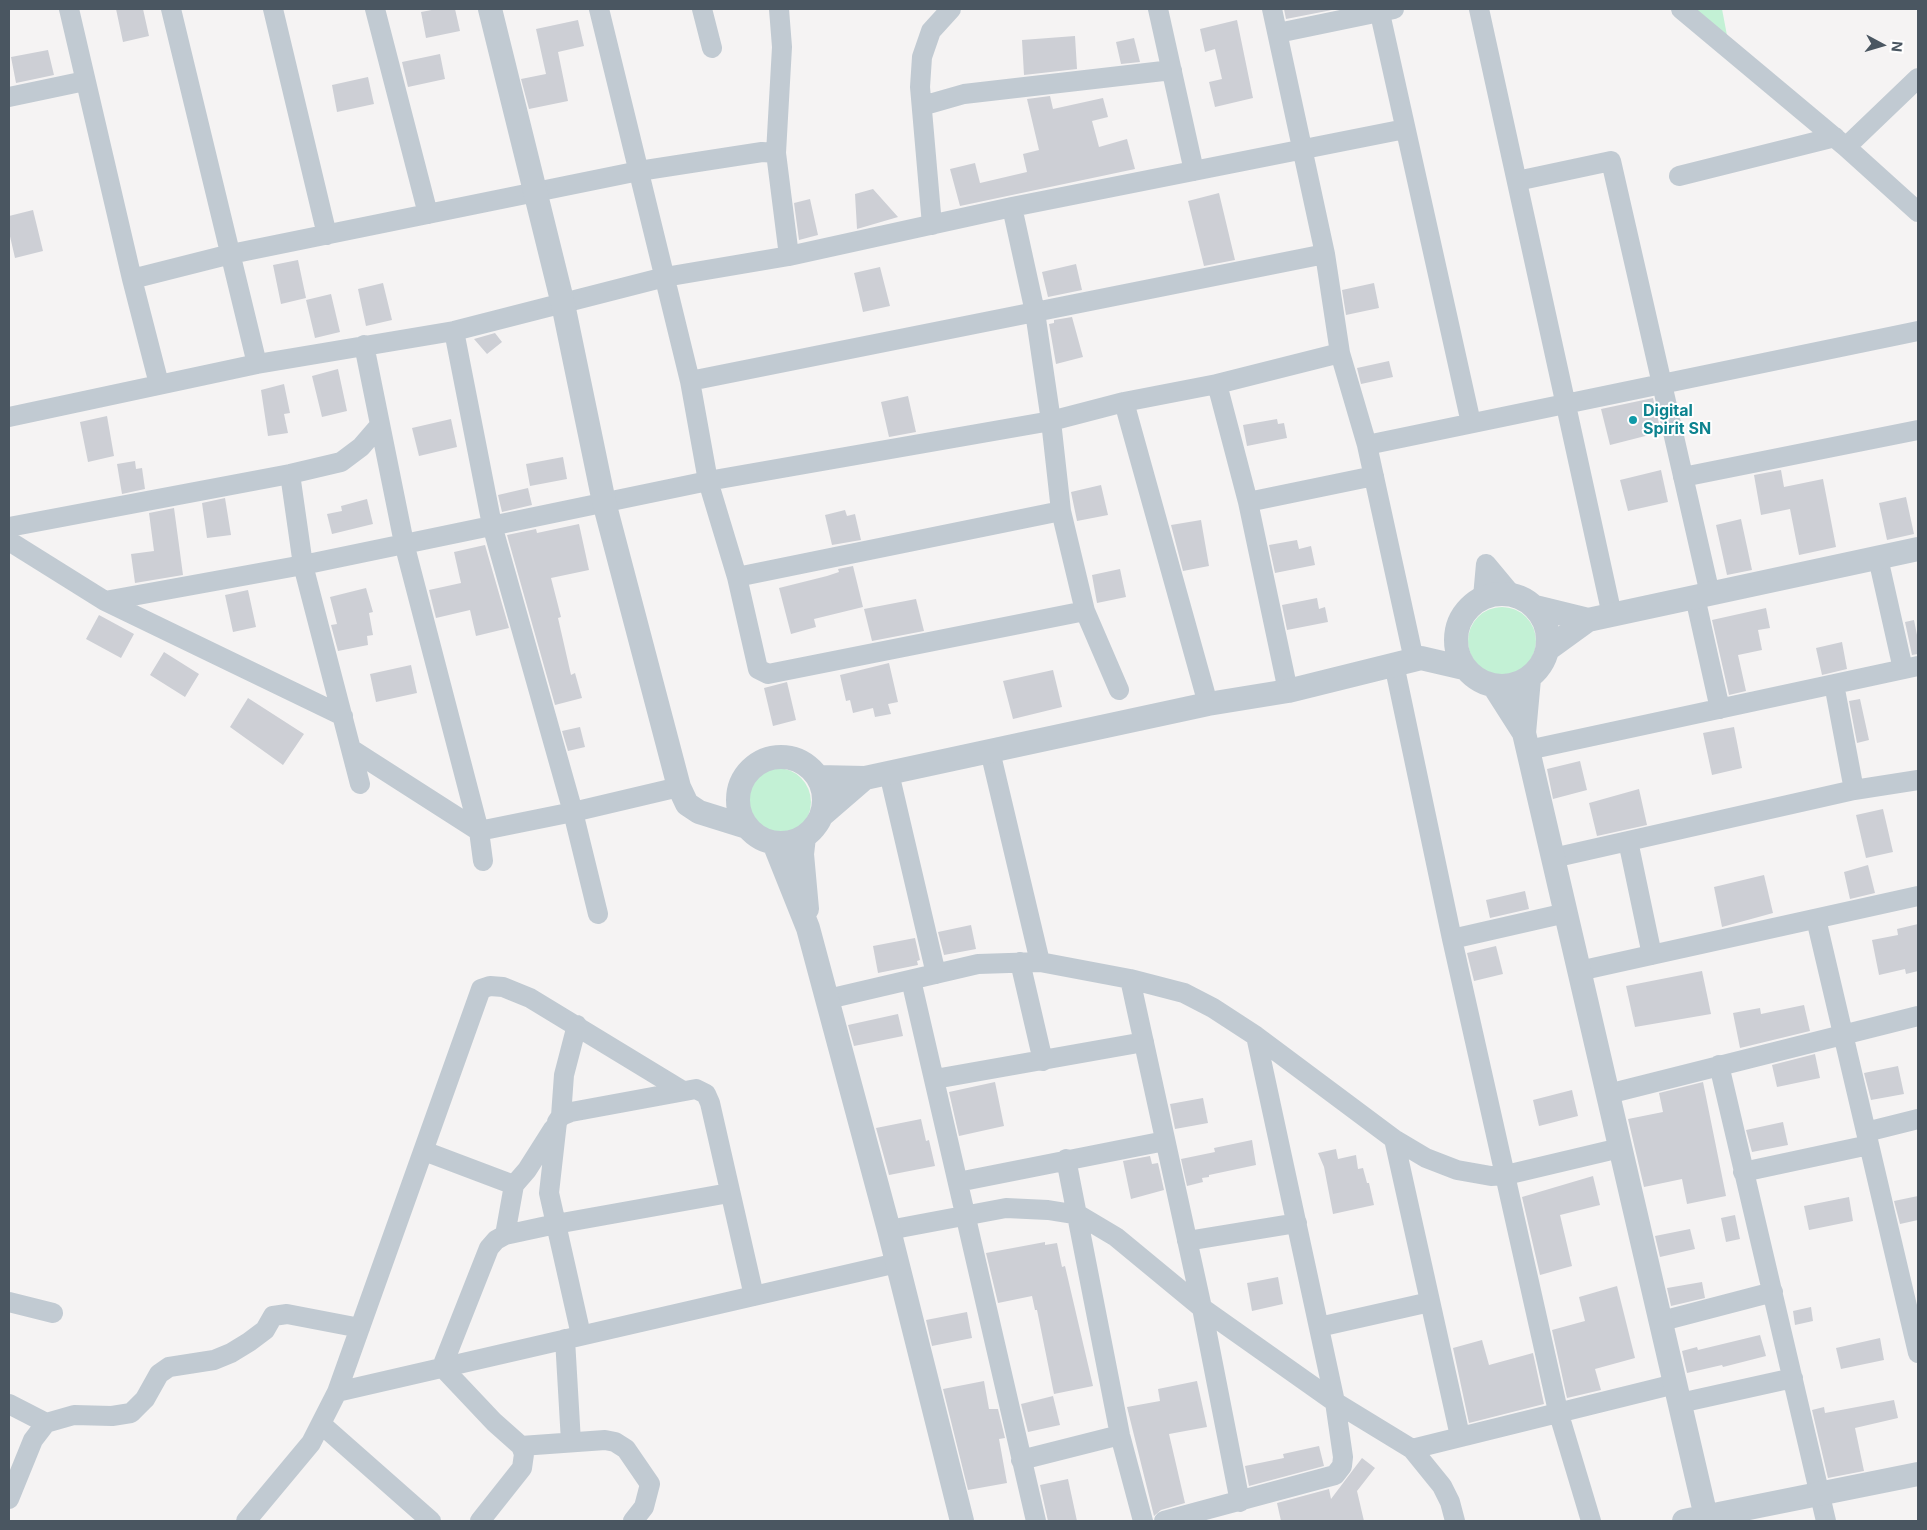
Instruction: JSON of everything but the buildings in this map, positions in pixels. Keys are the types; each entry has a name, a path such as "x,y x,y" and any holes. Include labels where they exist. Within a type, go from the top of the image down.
{"street":[{"path":"68,9 159,384"},
{"path":"171,9 257,364"},
{"path":"273,9 327,235"},
{"path":"375,9 428,214"},
{"path":"490,9 563,304 604,502 679,787 687,804 699,812 746,827 759,838 774,843 790,843 804,837 817,824 824,803 823,789 818,777 810,768 790,757 771,758 754,766 749,771 738,793 741,816 746,827"},
{"path":"600,9 690,381 708,481 737,577 758,669 768,674 1085,611"},
{"path":"702,9 712,48"},
{"path":"779,9 782,47 776,153 789,256"},
{"path":"932,225 922,106 922,57 931,31 951,9"},
{"path":"1158,9 1194,171"},
{"path":"1272,9 1326,254 1340,353 1367,445 1410,661 1452,939 1558,1411 1591,1521"},
{"path":"1479,9 1612,615"},
{"path":"1681,9 1841,142 1918,212"},
{"path":"1278,33 1384,10 1405,129 1471,423"},
{"path":"922,106 964,94 1172,70"},
{"path":"1679,176 1841,142 1918,78"},
{"path":"9,97 85,81"},
{"path":"9,417 257,364 454,331 665,277 789,256 1012,208 1405,129"},
{"path":"132,279 231,254 639,171 762,152 776,153"},
{"path":"1517,181 1611,161 1683,477 1720,709"},
{"path":"1012,208 1035,312 1051,421 1061,511 1085,611 1119,690"},
{"path":"690,381 1326,254"},
{"path":"454,331 492,525 573,812 598,914"},
{"path":"1367,445 1918,331"},
{"path":"364,345 404,543 479,830 483,862"},
{"path":"104,601 303,565 708,481 1051,421 1124,402 1217,384 1340,353"},
{"path":"1217,384 1248,502 1288,691"},
{"path":"1124,402 1208,704"},
{"path":"9,527 290,474 341,462 361,447 380,425"},
{"path":"1683,477 1918,430"},
{"path":"290,474 303,565 360,784"},
{"path":"1248,502 1374,476"},
{"path":"737,577 1061,511"},
{"path":"9,541 104,601 343,716"},
{"path":"1548,649 1588,620 1918,549"},
{"path":"1526,742 1720,709 1911,667 1878,558"},
{"path":"1483,597 1486,564 1511,594"},
{"path":"1511,594 1524,599 1535,607 1544,619 1548,634 1548,649 1541,666 1529,679 1512,686 1494,686 1477,680 1464,668 1457,652 1456,633 1461,618 1470,606 1483,597 1511,594"},
{"path":"1535,607 1588,620"},
{"path":"818,777 865,778 1208,704 1288,691 1410,661 1456,633"},
{"path":"1410,661 1464,668"},
{"path":"1529,679 1526,742 1662,1321 1677,1393 1699,1520 1918,1474"},
{"path":"1834,684 1854,790"},
{"path":"1494,686 1526,742"},
{"path":"351,749 479,830 573,812 679,787"},
{"path":"990,751 1040,962"},
{"path":"889,773 936,974"},
{"path":"821,816 865,778"},
{"path":"1553,858 1854,790 1918,780"},
{"path":"699,812 738,793"},
{"path":"804,837 802,854 808,928"},
{"path":"1628,841 1652,955"},
{"path":"774,843 808,928 828,999 889,1230 962,1521"},
{"path":"1580,971 1918,896"},
{"path":"1452,939 1566,913"},
{"path":"1816,919 1918,1353"},
{"path":"1020,962 1043,1061"},
{"path":"828,999 978,964 1040,962 1184,993 1213,1008 1256,1036 1394,1139 1426,1158 1457,1170 1491,1176 1506,1175 1620,1148"},
{"path":"910,980 935,1079 958,1182 963,1215 1036,1521"},
{"path":"1130,980 1202,1308 1232,1510"},
{"path":"247,1521 311,1443 337,1392 481,989 490,986 503,987 530,998 683,1091"},
{"path":"1608,1094 1918,1016"},
{"path":"571,1442 573,1337 556,1224 549,1193 564,1075 577,1025"},
{"path":"1164,1521 1232,1510 1335,1475 1342,1466 1343,1457 1335,1402 1256,1036"},
{"path":"935,1079 1144,1042"},
{"path":"1719,1065 1826,1521"},
{"path":"505,1235 514,1185 527,1170 559,1119 571,1112 696,1089 706,1094 710,1103 754,1296"},
{"path":"1743,1172 1867,1139 1918,1119"},
{"path":"1394,1139 1460,1436"},
{"path":"958,1182 1066,1159 1165,1141"},
{"path":"424,1151 490,1178 514,1185"},
{"path":"1066,1159 1079,1215 1120,1435 1143,1521"},
{"path":"442,1367 489,1248 496,1240 505,1235 556,1224 729,1193"},
{"path":"889,1230 1006,1208 1027,1207 1079,1215 1116,1237 1202,1308 1335,1402 1412,1449 1442,1486 1450,1502 1455,1521"},
{"path":"1187,1241 1296,1223"},
{"path":"337,1392 897,1263"},
{"path":"1662,1321 1773,1292"},
{"path":"9,1302 53,1313"},
{"path":"1319,1327 1430,1302"},
{"path":"9,1404 46,1422 74,1415 112,1416 131,1413 145,1399 159,1374 169,1366 214,1360 231,1353 265,1330 273,1316 287,1314 360,1328"},
{"path":"442,1367 494,1422 521,1446 524,1454 522,1468 480,1521"},
{"path":"1412,1449 1558,1411 1793,1378"},
{"path":"9,1499 33,1440 46,1422"},
{"path":"321,1424 431,1521"},
{"path":"1021,1460 1120,1435"},
{"path":"521,1446 605,1440 615,1442 626,1449 650,1484 644,1507 633,1521"}],"green space":[{"path":"1690,9 1722,9 1729,46"},
{"path":"1502,607 1515,610 1526,617 1533,628 1536,641 1533,654 1526,665 1515,672 1502,675 1489,672 1478,665 1471,654 1468,641 1471,628 1478,617 1489,610"},
{"path":"777,768 790,771 801,778 808,789 811,802 808,815 801,826 790,833 777,836 764,833 753,826 746,815 743,802 746,789 753,778 764,771"}],"place":[{"name":"Digital Spirit SN","path":"1633,420"}]}
